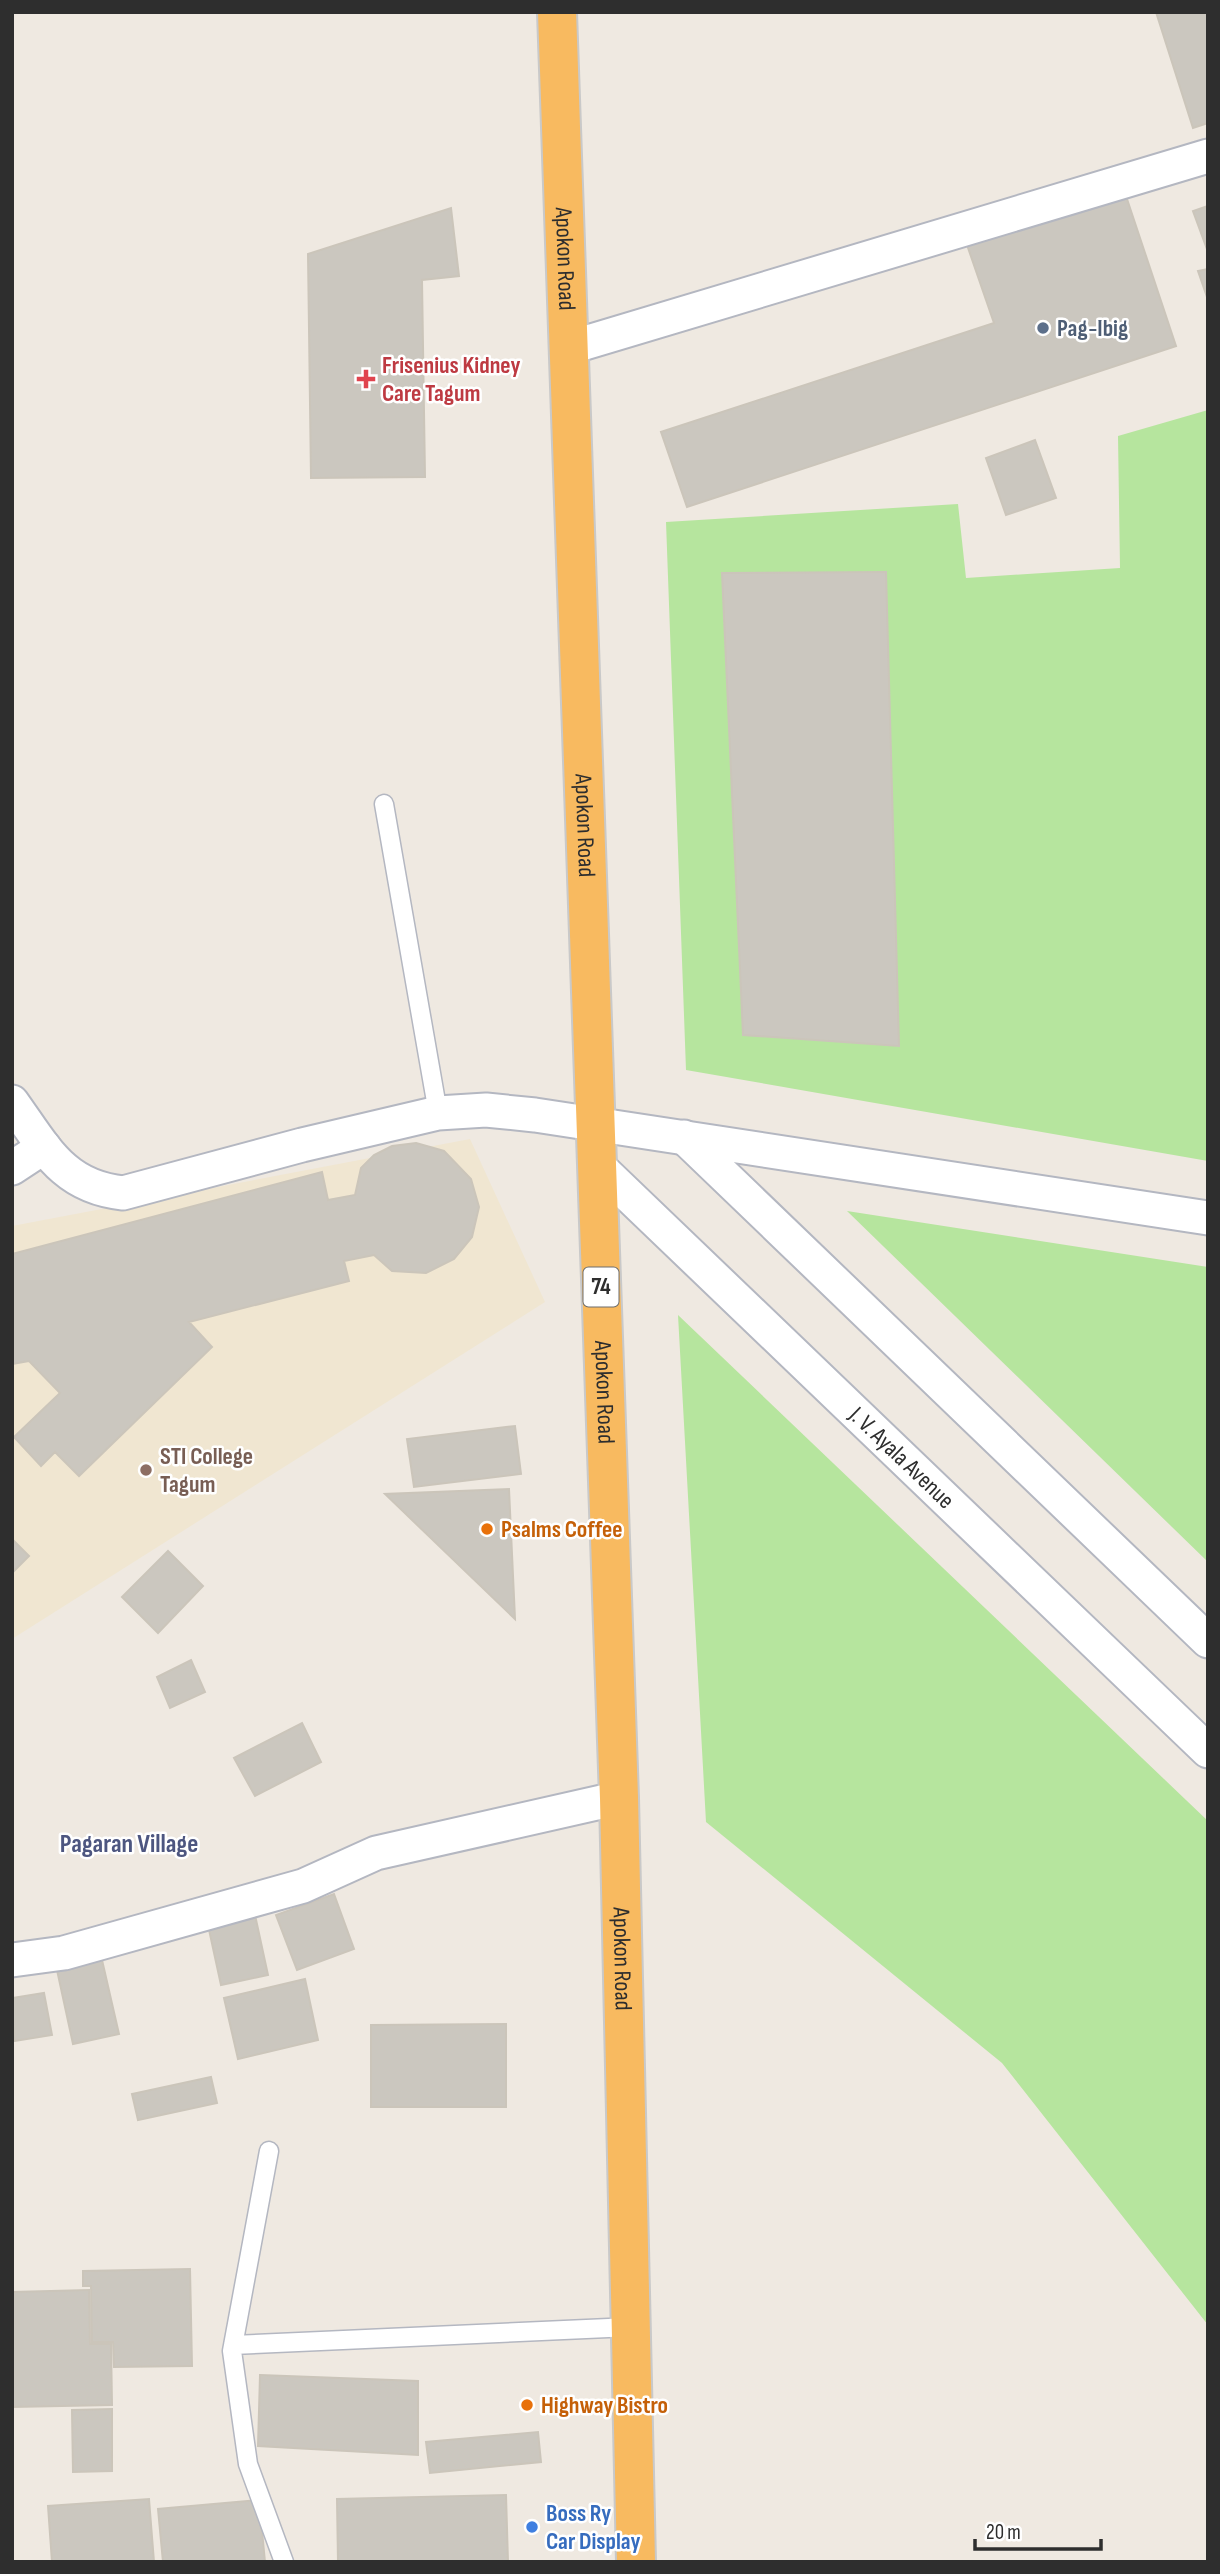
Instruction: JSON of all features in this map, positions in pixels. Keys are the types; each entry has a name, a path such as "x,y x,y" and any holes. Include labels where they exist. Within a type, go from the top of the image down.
{"highway":[{"name":"Apokon Road","path":"556,12 619,1798 636,2562"}],"street":[{"path":"568,348 1208,156"},
{"path":"12,1102 63,1171 82,1184 101,1191 123,1193 302,1145 438,1113 486,1110 684,1137 1208,1218"},
{"path":"684,1137 1208,1641"},
{"path":"12,1168 44,1147"},
{"name":"J. V. Ayala Avenue","path":"596,1164 1208,1751"},
{"path":"12,1960 64,1953 303,1886 376,1853 619,1798"}],"lane":[{"path":"383,804 438,1113"},
{"path":"269,2151 233,2345 248,2464 284,2562"},
{"path":"233,2345 631,2327"}],"shaded area":[{"name":"STI College Tagum","path":"470,1139 545,1302 12,1639 12,1226"}],"green space":[{"path":"1208,410 1208,1161 686,1070 666,522 958,504 966,578 1120,568 1118,436"},
{"path":"847,1211 1208,1267 1208,1562"},
{"path":"678,1315 1208,1821 1208,2325 1002,2063 706,1822"}],"building":[{"path":"1156,12 1208,12 1208,123 1193,128"},
{"path":"1124,190 1176,346 687,507 661,432 994,323 966,242"},
{"path":"1208,206 1208,252 1193,211"},
{"name":"Frisenius Kidney Care Tagum","path":"451,208 459,276 422,280 425,477 311,478 308,254"},
{"path":"1208,269 1208,300 1198,271"},
{"path":"1035,440 1056,498 1006,515 986,458"},
{"path":"886,572 899,1046 743,1035 722,573"},
{"path":"416,1143 444,1151 471,1179 479,1207 472,1237 454,1259 426,1273 392,1271 374,1255 344,1261 349,1281 189,1322 212,1347 79,1476 55,1452 41,1466 14,1437 60,1393 29,1361 12,1364 12,1254 322,1172 328,1200 355,1195 361,1168 374,1155 392,1146"},
{"path":"515,1426 521,1474 414,1487 407,1439"},
{"path":"509,1489 515,1619 385,1494"},
{"path":"12,1539 29,1556 12,1573"},
{"path":"168,1551 203,1586 158,1633 122,1597"},
{"path":"191,1660 205,1692 170,1708 157,1677"},
{"path":"302,1723 321,1762 255,1796 234,1758"},
{"path":"334,1894 354,1949 297,1970 276,1915"},
{"path":"255,1915 268,1975 221,1985 208,1925"},
{"path":"102,1960 119,2034 73,2044 57,1970"},
{"path":"305,1979 318,2040 238,2059 224,1998"},
{"path":"44,1993 52,2035 14,2041 12,1998"},
{"path":"506,2024 506,2107 371,2107 371,2025"},
{"path":"211,2077 217,2103 138,2120 132,2094"},
{"path":"190,2269 192,2366 114,2367 113,2342 92,2342 91,2286 83,2286 83,2271"},
{"path":"89,2290 90,2344 111,2344 112,2405 12,2407 12,2292"},
{"path":"260,2375 418,2381 418,2455 258,2446"},
{"path":"112,2409 112,2471 73,2472 72,2410"},
{"path":"538,2432 541,2462 430,2473 426,2442"},
{"path":"506,2495 508,2562 338,2562 337,2499"},
{"path":"149,2499 154,2562 52,2562 48,2506"},
{"path":"259,2500 265,2562 163,2562 158,2509"}],"place":[{"name":"Pag-Ibig","path":"1043,328"},
{"name":"Frisenius Kidney Care Tagum","path":"366,379"},
{"name":"STI College Tagum","path":"146,1470"},
{"name":"Psalms Coffee","path":"487,1529"},
{"name":"Highway Bistro","path":"527,2405"},
{"name":"Boss Ry Car Display","path":"532,2527"}],"district":[{"name":"Pagaran Village","path":"129,1844"}]}
